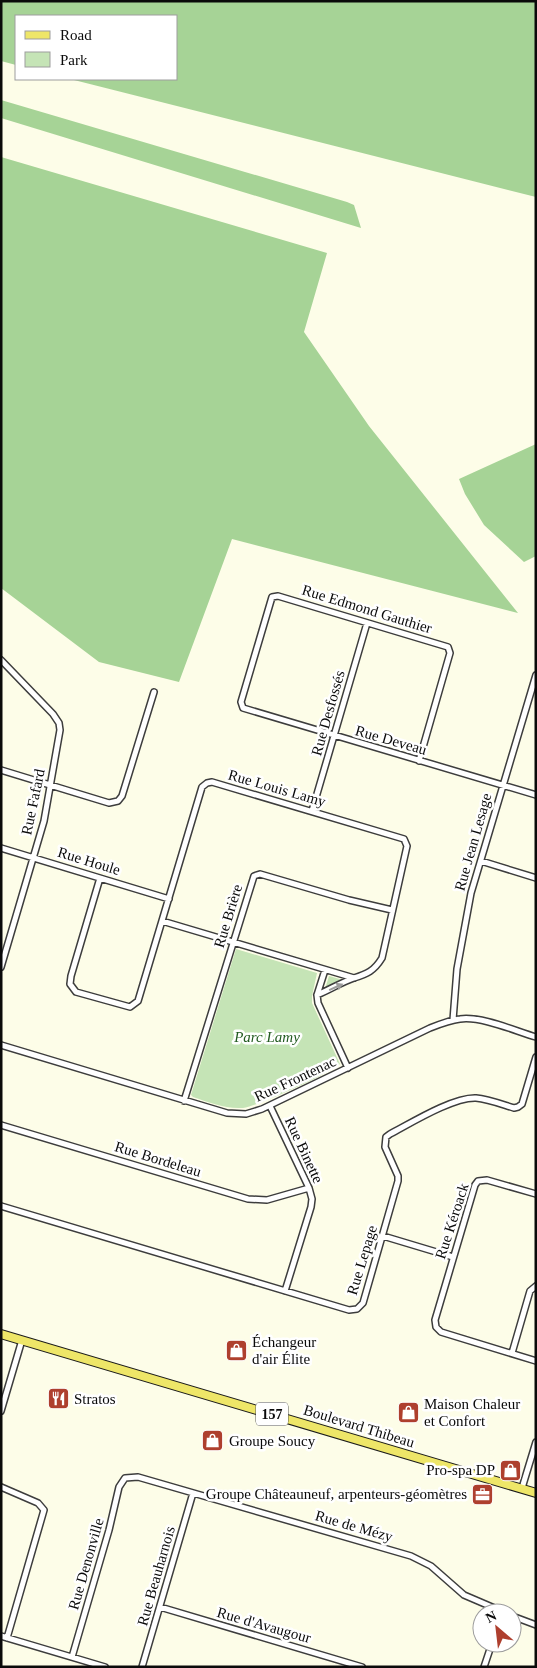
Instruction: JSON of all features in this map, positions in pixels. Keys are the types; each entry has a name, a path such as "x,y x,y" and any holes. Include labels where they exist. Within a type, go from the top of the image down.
{"main road":[{"name":"Boulevard Thibeau","path":"1,1334 536,1493"}],"street":[{"name":"Rue Edmond Gauthier","path":"241,706 269,606 274,596 446,646 449,648 450,653 419,761"},
{"name":"Rue Desfossés","path":"312,811 367,623"},
{"name":"Rue Fafard","path":"1,660 53,714 59,724 59,737 44,820 1,967"},
{"name":"Rue Jean Lesage","path":"453,1020 454,985 471,893 536,675"},
{"path":"1,770 109,803 118,801 122,796 154,692"},
{"name":"Rue Deveau","path":"241,706 247,710 536,795"},
{"name":"Rue Louis Lamy","path":"100,878 70,980 73,990 126,1007 135,1005 138,1001 202,787 205,784 212,782 404,839 407,846 382,958 370,972 318,995"},
{"name":"Rue Houle","path":"1,848 169,898"},
{"path":"481,862 536,878"},
{"name":"Rue Brière","path":"184,1101 253,878 258,874 392,910"},
{"path":"162,921 354,978"},
{"path":"325,970 318,995 319,1007 348,1068"},
{"name":"Rue Frontenac","path":"1,1045 184,1101 237,1115 252,1113 270,1106 430,1028 453,1020 464,1018 477,1020 536,1037"},
{"name":"Rue Lepage","path":"1,1206 349,1310 357,1309 363,1303 399,1178 385,1147 386,1137 449,1104 463,1099 480,1098 514,1108 518,1107 522,1104 536,1057"},
{"name":"Rue Binette","path":"270,1106 309,1188 312,1199 285,1291"},
{"name":"Rue Bordeleau","path":"1,1125 252,1200 271,1199 309,1188"},
{"name":"Rue Kéroack","path":"512,1353 441,1332 436,1327 435,1320 452,1257 475,1185 478,1181 487,1180 536,1194"},
{"path":"383,1236 452,1257"},
{"path":"536,1286 530,1291 512,1353 536,1360"},
{"path":"1,1411 22,1340"},
{"path":"522,1488 536,1442"},
{"name":"Rue de Mézy","path":"125,1478 138,1477 417,1558 430,1566 464,1595 482,1603"},
{"name":"Rue Denonville","path":"72,1657 109,1530 117,1493 120,1483 125,1478"},
{"path":"1,1487 38,1503 44,1510 4,1637 105,1667"},
{"name":"Rue Beauharnois","path":"142,1667 193,1493"},
{"name":"Rue d'Avaugour","path":"160,1607 362,1667"},
{"path":"522,1620 536,1625"},
{"path":"484,1667 489,1653"}],"green space":[{"path":"1,1 536,1 536,197 74,80 178,80 178,15 15,15 15,65 1,61"},
{"path":"1,100 347,202 354,205 361,228 1,118"},
{"path":"1,157 327,253 304,332 369,426 518,613 232,539 179,682 99,662 1,588"},
{"path":"536,444 536,556 524,562 484,525 465,494 459,479"},
{"name":"Parc Lamy","path":"236,949 317,973 312,1003 340,1064 292,1089 242,1108 217,1105 191,1095"},
{"path":"329,976 343,980 325,989"}],"place":[{"name":"Échangeur d'air Élite","path":"236,1351"},
{"name":"Stratos","path":"58,1399"},
{"name":"Maison Chaleur et Confort","path":"408,1413"},
{"name":"Groupe Soucy","path":"213,1441"},
{"name":"Pro-spa DP","path":"511,1470"},
{"name":"Groupe Châteauneuf, arpenteurs-géomètres","path":"483,1494"}]}
